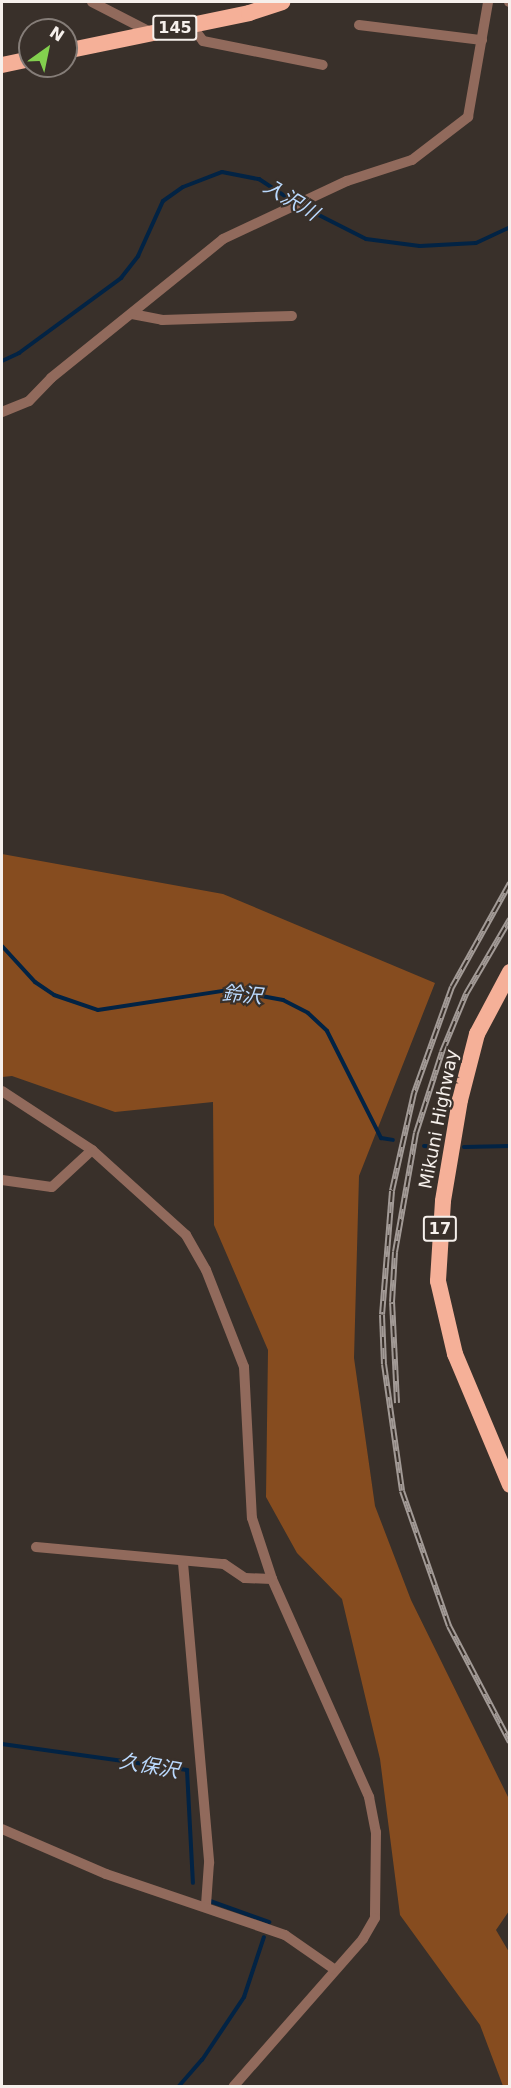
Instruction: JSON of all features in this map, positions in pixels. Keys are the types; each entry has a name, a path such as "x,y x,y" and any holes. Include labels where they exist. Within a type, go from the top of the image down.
{"highway":[{"name":"145","path":"78,48 249,13 282,2"},
{"path":"2,65 18,62"},
{"name":"Mikuni Highway","path":"510,972 477,1034 460,1100 443,1201 438,1281 451,1344 510,1485"}],"street":[{"path":"92,2 150,32"},
{"path":"2,412 29,401 223,239 288,207 412,160 468,117 488,2"},
{"path":"191,24 203,41 323,65"},
{"path":"359,25 482,40"},
{"path":"132,314 162,320 292,316"},
{"path":"2,1091 92,1150 186,1235 206,1270 244,1367 252,1518 272,1579 369,1797 376,1832 375,1918 363,1939 334,1969 234,2086"},
{"path":"2,1180 52,1186 92,1150"},
{"path":"36,1547 183,1563 224,1564 245,1578 272,1579"},
{"path":"183,1563 209,1863 206,1905"},
{"path":"2,1829 105,1874 206,1905 285,1935 334,1969"}],"shaded area":[{"path":"2,854 223,894 435,983 359,1176 354,1358 375,1506 411,1600 509,1799 509,1911 496,1930 509,1952 509,2086 503,2086 480,2025 400,1915 380,1759 342,1599 297,1553 266,1497 268,1350 214,1225 213,1102 115,1112 12,1076 2,1077"}],"waterway":[{"name":"入沢川","path":"2,361 19,353 121,278 138,256 163,201 183,187 222,172 259,179 294,202"},
{"name":"入沢川","path":"301,206 366,239 420,246 476,243 510,227"},
{"name":"鈴沢","path":"2,946 35,982 54,995 98,1010 229,990 283,1000 308,1013 327,1031 381,1138 393,1140"},
{"name":"鈴沢","path":"424,1146 439,1147"},
{"name":"鈴沢","path":"464,1147 510,1146"},
{"name":"久保沢","path":"2,1744 187,1770 193,1883"},
{"name":"久保沢","path":"210,1901 269,1922"},
{"name":"久保沢","path":"179,2086 202,2060 244,1997 264,1937"}],"railway":[{"path":"510,883 452,987 414,1093 392,1191 382,1315 384,1364 402,1491 449,1626 510,1742"},
{"path":"397,1403 392,1302 395,1252 416,1133 442,1052 466,994 510,919"}]}
